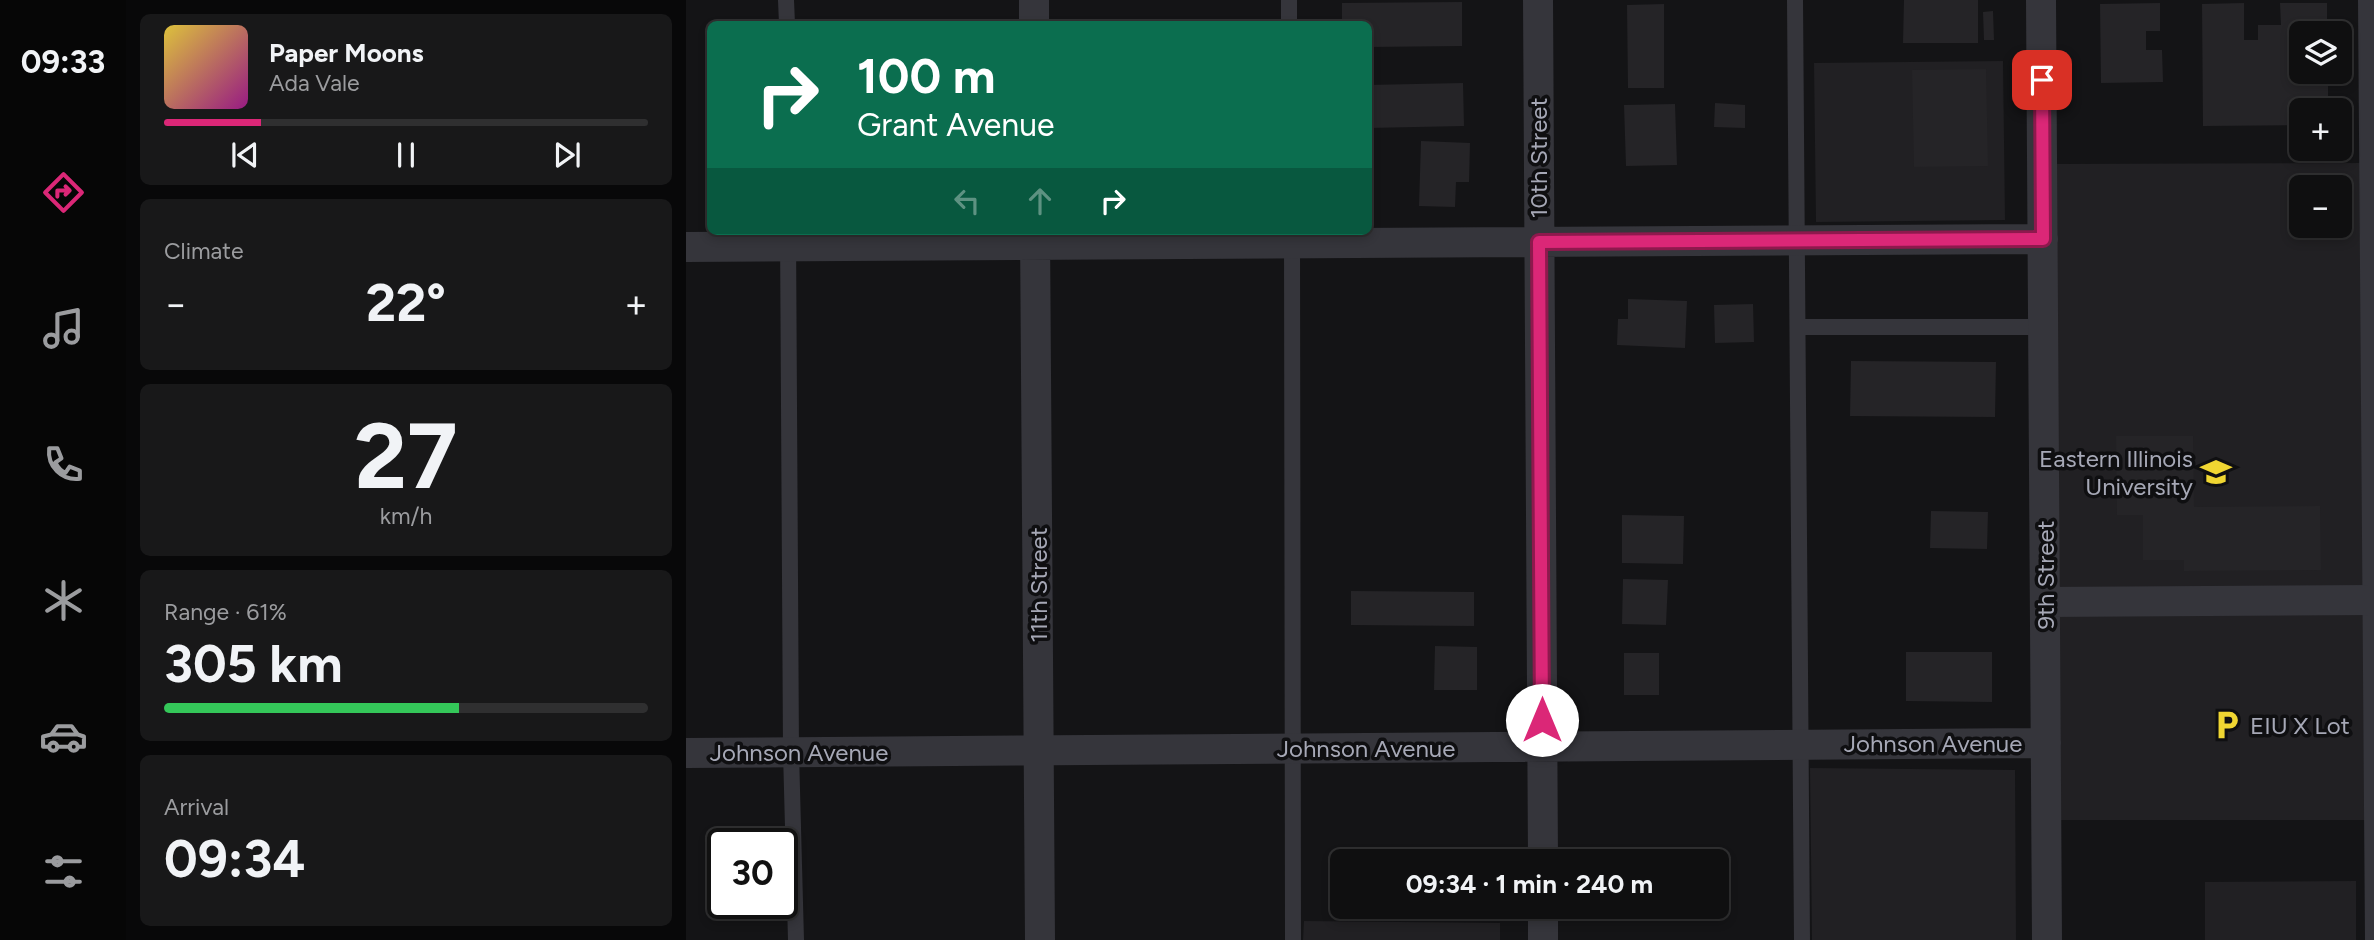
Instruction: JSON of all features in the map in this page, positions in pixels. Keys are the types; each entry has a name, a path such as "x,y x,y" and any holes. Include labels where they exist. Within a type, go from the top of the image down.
{"street":[{"path":"1034,0 1034,21"},
{"name":"10th Street","path":"1538,0 1543,849"},
{"name":"9th Street","path":"2041,0 2047,940"},
{"path":"686,247 788,239 1292,237 1539,242 2043,239"},
{"name":"11th Street","path":"1035,238 1040,940"},
{"path":"2045,602 2372,600"},
{"name":"Johnson Avenue","path":"686,753 2046,743"},
{"path":"1543,919 1543,940"}],"lane":[{"path":"786,0 787,21"},
{"path":"1289,0 1289,21"},
{"path":"1795,0 1802,940"},
{"path":"2365,0 2373,940"},
{"path":"1292,237 1293,940"},
{"path":"788,239 791,752 796,940"},
{"path":"1798,327 2043,327"}],"shaded area":[{"path":"2003,61 2005,220 1816,222 1814,63"},
{"name":"Eastern Illinois University","path":"2367,163 2374,820 2055,820 2055,164"},
{"path":"1810,768 2015,770 2016,940 1812,940"},
{"path":"2356,881 2356,940 2205,940 2205,882"},
{"path":"1304,921 1500,923 1500,940 1303,940"}],"building":[{"path":"1904,0 1978,0 1978,43 1903,43"},
{"path":"1462,2 1462,46 1372,47 1372,21 1342,21 1342,3"},
{"path":"2160,3 2160,31 2146,31 2146,50 2162,50 2163,82 2101,83 2100,4"},
{"path":"2244,3 2244,40 2258,40 2258,25 2281,25 2280,3 2327,3 2327,21 2289,21 2289,84 2328,84 2328,98 2289,98 2289,125 2203,126 2202,4"},
{"path":"1664,4 1664,88 1628,88 1627,5"},
{"path":"1993,11 1994,40 1984,40 1983,12"},
{"path":"1986,69 1988,166 1914,167 1912,70"},
{"path":"1463,83 1464,126 1372,128 1372,85"},
{"path":"1715,103 1745,105 1745,128 1714,127"},
{"path":"1675,104 1677,165 1626,166 1624,105"},
{"path":"1421,141 1470,143 1469,182 1456,182 1455,207 1419,206"},
{"path":"1628,299 1687,301 1685,348 1617,345 1618,319 1628,319"},
{"path":"1753,304 1754,342 1715,343 1714,305"},
{"path":"1851,361 1996,362 1995,417 1850,416"},
{"path":"2116,436 2193,436 2194,507 2320,506 2321,570 2184,571 2184,560 2143,560 2143,515 2117,515"},
{"path":"1931,511 1988,512 1987,549 1930,548"},
{"path":"1622,515 1684,516 1683,564 1622,563"},
{"path":"1623,579 1668,580 1666,625 1622,624"},
{"path":"1351,591 1474,592 1474,626 1351,625"},
{"path":"1435,646 1477,647 1477,690 1434,690"},
{"path":"1906,652 1992,652 1992,702 1906,701"},
{"path":"1624,653 1659,653 1659,695 1624,695"}],"place":[{"name":"Eastern Illinois University","path":"2216,472"},
{"name":"EIU X Lot","path":"2227,725"}],"route":[{"path":"1542,720 1539,242 2043,239 2042,80"}]}
